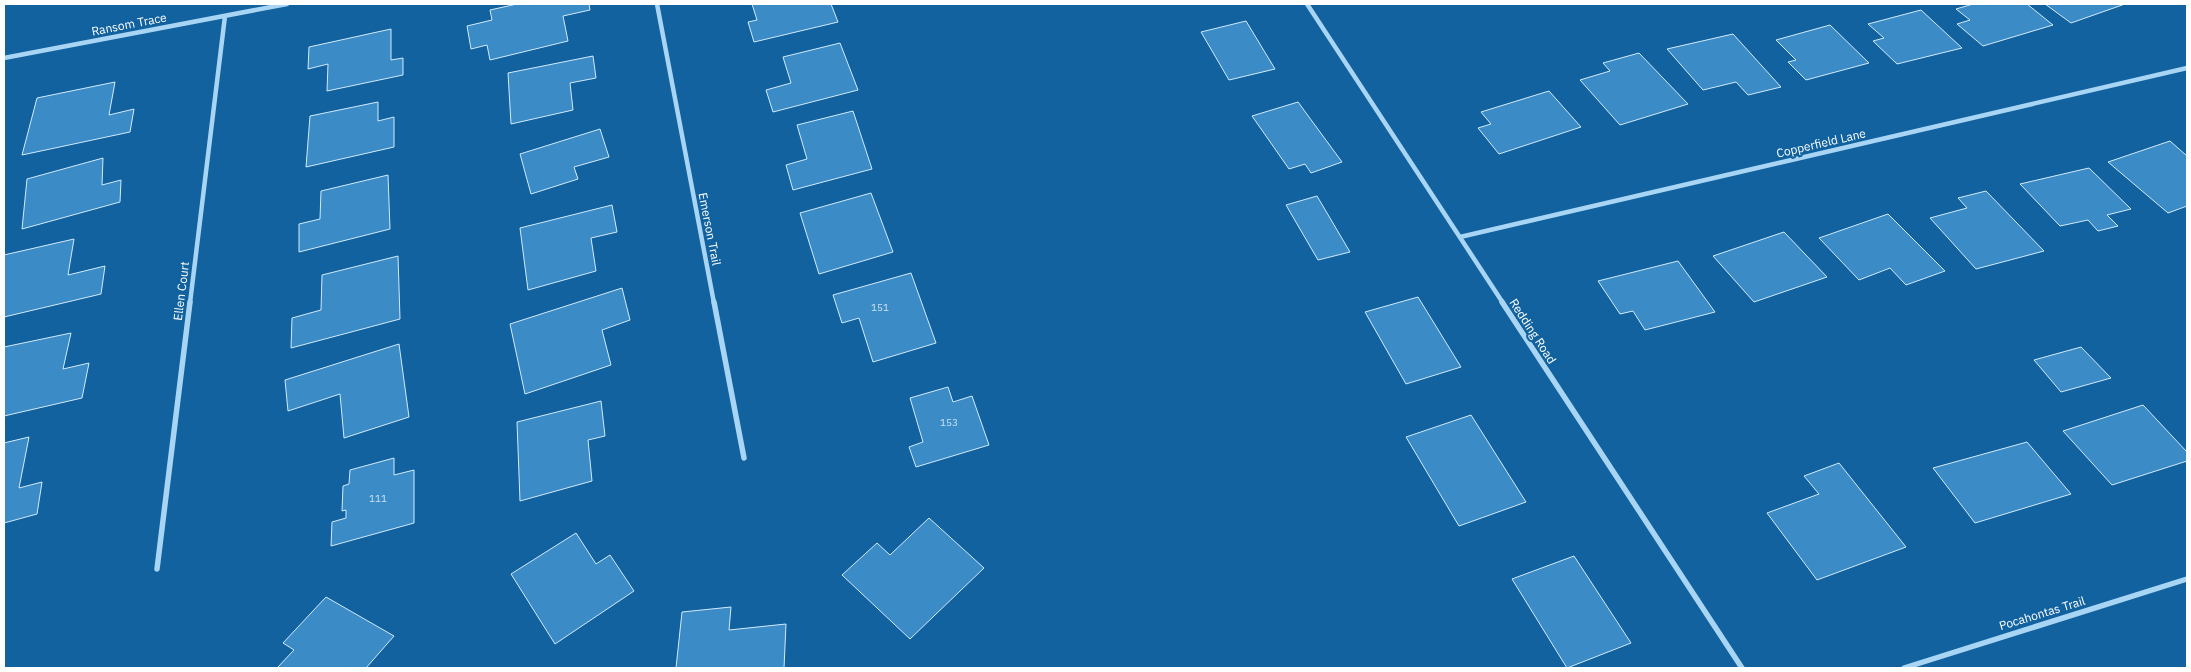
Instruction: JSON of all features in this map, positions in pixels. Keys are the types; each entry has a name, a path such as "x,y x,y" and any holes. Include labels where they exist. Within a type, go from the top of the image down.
{"street":[{"name":"Ransom Trace","path":"4,58 287,4"},
{"name":"Emerson Trail","path":"657,4 744,458"},
{"name":"Redding Road","path":"1307,4 1742,668"},
{"name":"Ellen Court","path":"156,569 225,16"},
{"name":"Copperfield Lane","path":"1460,237 2187,68"},
{"name":"Pocahontas Trail","path":"1904,668 2187,579"}],"building":[{"path":"517,4 589,4 590,10 563,16 568,41 490,60 487,45 471,49 467,26 492,20 490,10"},
{"path":"752,4 831,4 838,22 754,42 748,22 757,20"},
{"path":"1973,4 2027,4 2053,25 1983,46 1957,24 1970,20 1956,9"},
{"path":"2045,4 2125,4 2071,23"},
{"path":"1921,10 1962,48 1897,64 1873,41 1884,38 1868,24"},
{"path":"1246,21 1275,69 1229,80 1201,32"},
{"path":"1830,25 1869,63 1806,80 1788,62 1796,60 1776,40"},
{"path":"391,29 391,60 403,58 403,75 327,91 328,64 308,69 309,47"},
{"path":"1733,34 1781,87 1748,95 1736,82 1703,90 1667,49"},
{"path":"840,43 858,90 773,112 766,90 791,83 783,57"},
{"path":"1639,53 1688,104 1620,125 1580,80 1610,71 1603,63"},
{"path":"593,56 596,78 570,83 573,110 511,124 508,73"},
{"path":"115,82 109,115 134,109 130,132 22,155 37,98"},
{"path":"1549,91 1581,127 1499,154 1478,128 1491,124 1481,112"},
{"path":"378,102 378,121 394,117 394,147 306,167 310,116"},
{"path":"1298,102 1342,162 1311,173 1305,164 1289,169 1252,116"},
{"path":"853,111 872,169 793,190 786,165 807,159 797,125"},
{"path":"600,129 609,157 574,167 578,179 531,194 520,154"},
{"path":"2170,141 2187,156 2187,206 2168,213 2108,162"},
{"path":"103,158 102,185 121,180 120,202 22,229 27,179"},
{"path":"2089,168 2131,209 2107,215 2118,226 2098,231 2088,220 2060,226 2020,184"},
{"path":"388,175 390,229 299,252 299,224 320,219 321,191"},
{"path":"1986,191 2044,251 1976,269 1930,218 1967,208 1958,198"},
{"path":"871,193 893,252 819,274 800,213"},
{"path":"1317,196 1350,252 1318,260 1286,205"},
{"path":"612,205 617,232 591,238 596,271 528,290 520,228"},
{"path":"1888,214 1945,271 1906,285 1890,268 1859,280 1819,238"},
{"path":"1784,232 1827,277 1754,302 1713,256"},
{"path":"74,239 68,275 105,266 101,294 4,317 4,255"},
{"path":"398,256 400,319 291,348 292,318 321,310 322,275"},
{"path":"1678,261 1715,312 1645,330 1633,311 1620,314 1598,281"},
{"path":"911,273 936,343 873,362 859,318 842,323 833,295"},
{"path":"622,288 630,320 602,330 611,365 525,394 510,324"},
{"path":"1418,297 1461,367 1406,384 1365,312"},
{"path":"71,333 63,369 89,363 82,398 4,416 4,347"},
{"path":"399,344 409,417 344,438 340,394 288,411 285,380"},
{"path":"2081,347 2111,378 2061,392 2034,360"},
{"path":"948,387 953,402 972,396 989,445 916,467 909,447 923,442 910,398"},
{"path":"601,401 605,436 588,440 592,481 520,501 517,422"},
{"path":"2143,405 2187,452 2187,461 2112,485 2063,431"},
{"path":"1471,415 1526,502 1459,526 1406,437"},
{"path":"29,437 19,488 42,482 37,514 4,523 4,443"},
{"path":"2027,442 2071,494 1975,523 1933,468"},
{"path":"394,458 394,475 414,470 414,523 331,546 332,522 346,518 346,510 342,511 343,486 349,484 350,470"},
{"path":"1839,463 1906,547 1817,580 1767,513 1819,494 1804,476"},
{"path":"929,518 984,568 910,639 842,575 877,543 890,555"},
{"path":"576,533 596,564 610,555 634,591 555,644 511,574"},
{"path":"1574,556 1631,643 1567,668 1512,579"},
{"path":"326,597 394,636 366,668 277,668 294,650 283,643"},
{"path":"731,607 729,630 786,624 784,668 676,668 682,612"}]}
